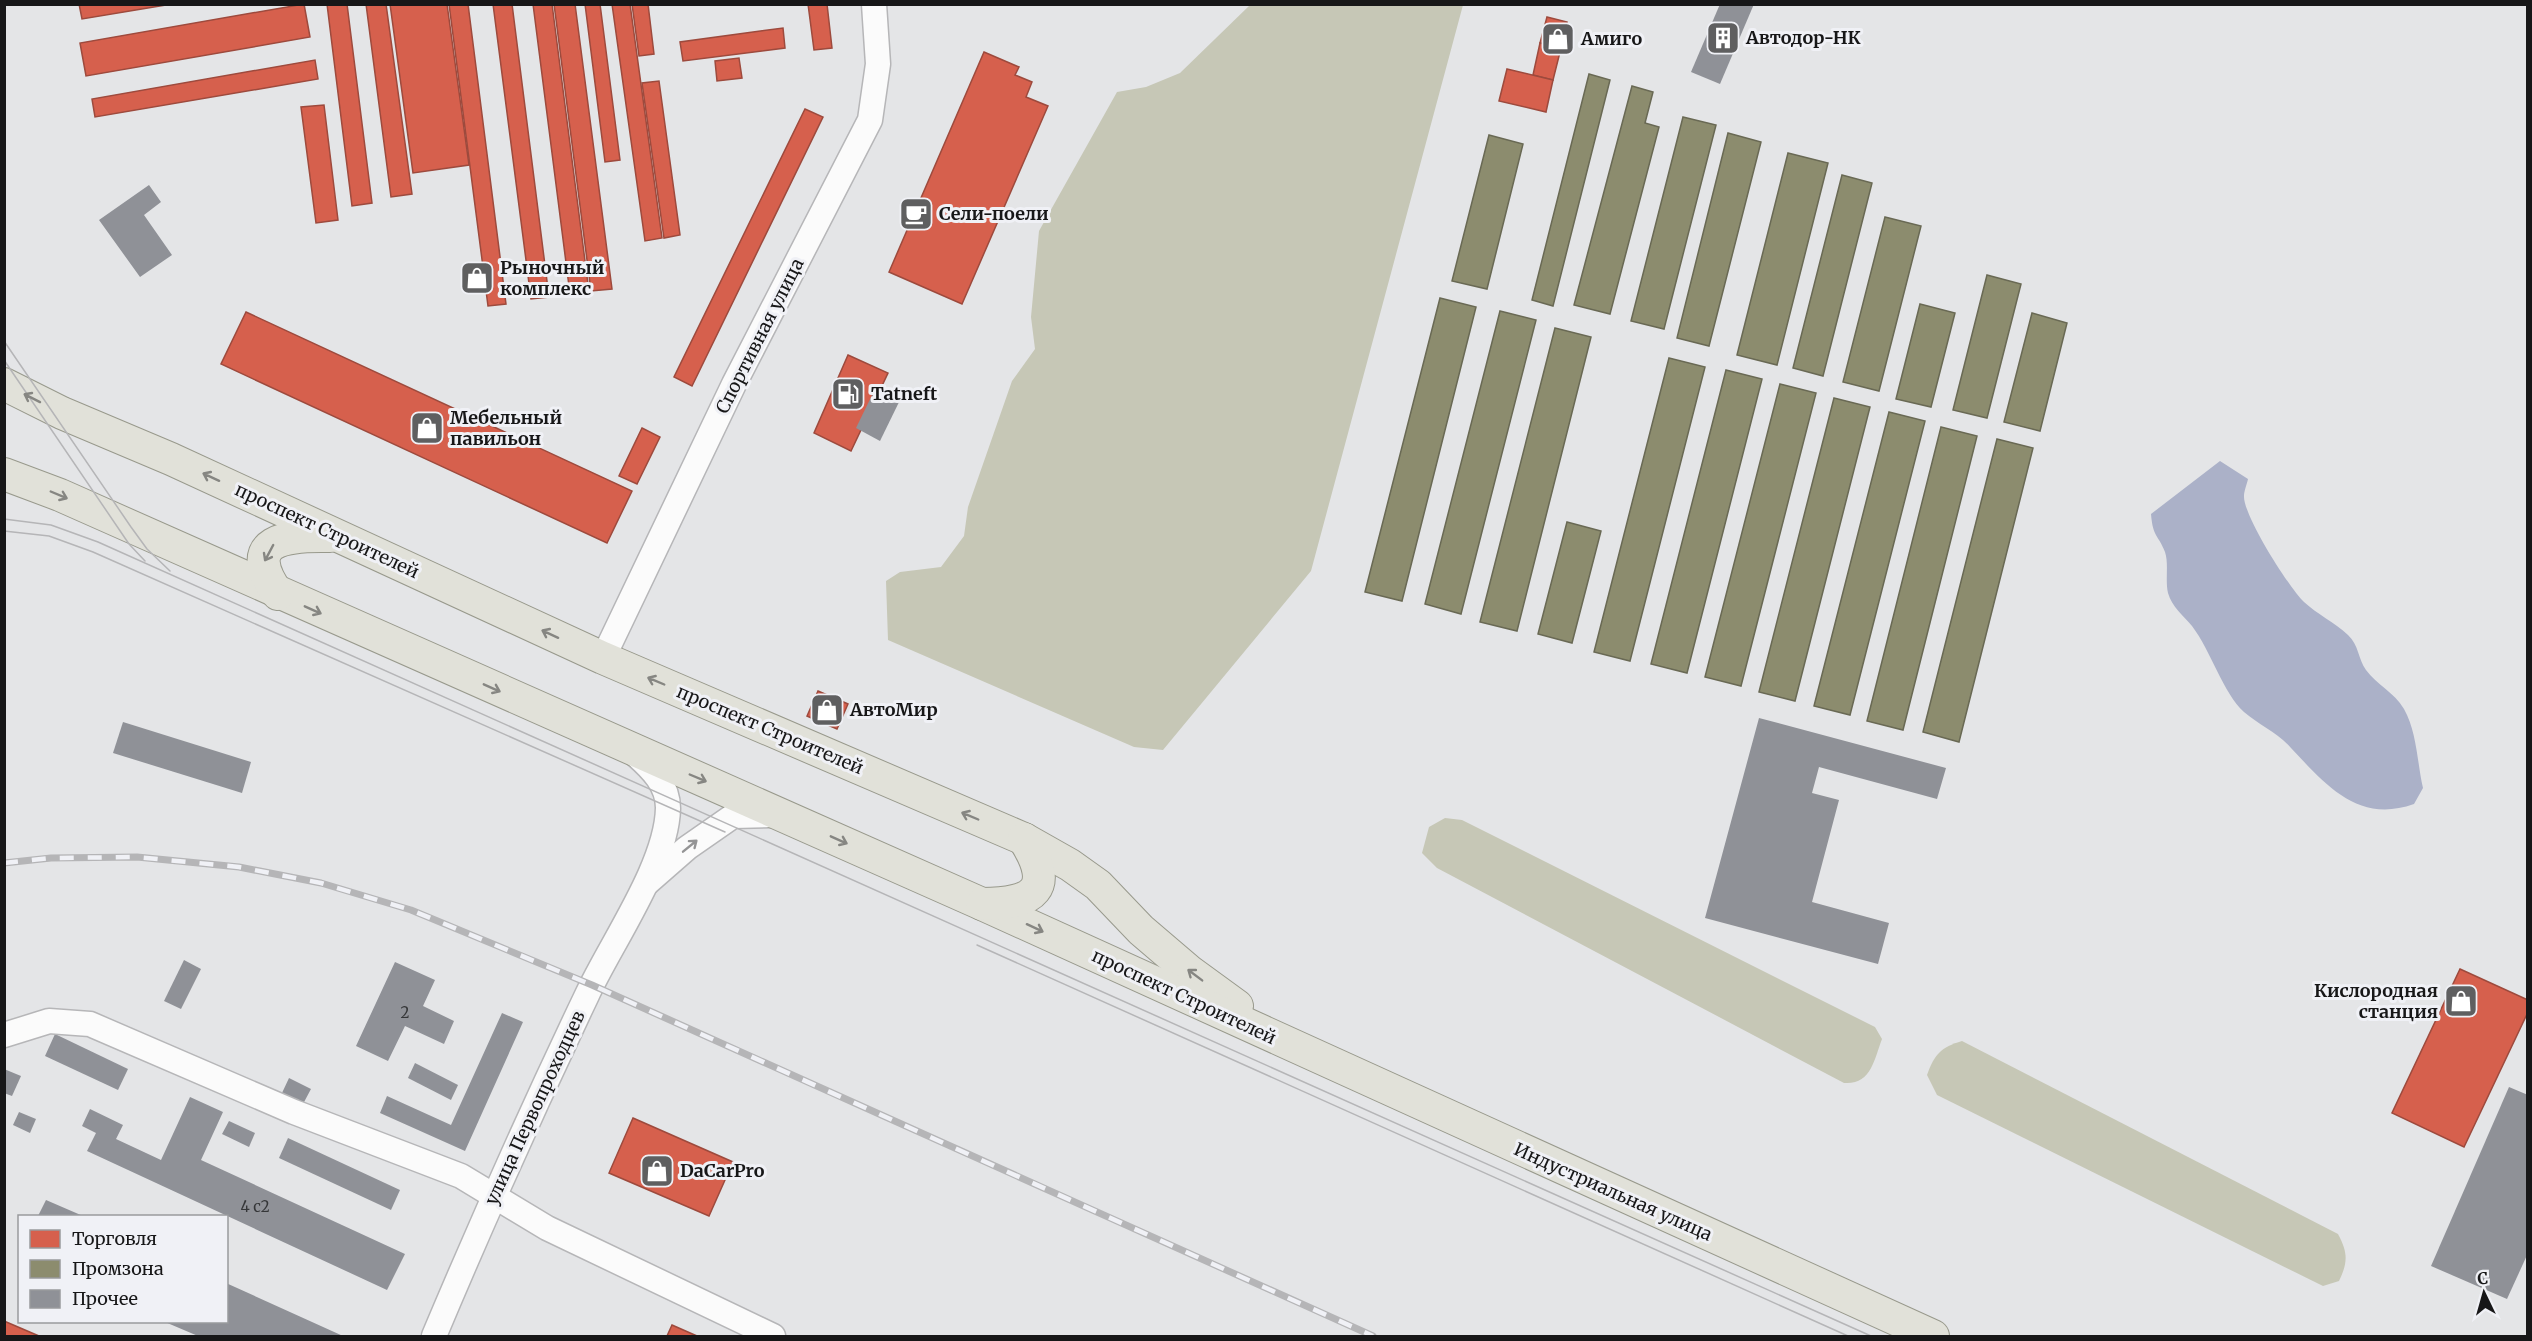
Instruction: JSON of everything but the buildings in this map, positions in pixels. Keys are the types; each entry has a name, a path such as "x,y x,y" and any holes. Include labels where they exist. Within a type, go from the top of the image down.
{"main road":[{"name":"проспект Строителей","path":"4,384 56,410 603,658 1024,839 1070,865 1098,885 1141,930 1189,971 1293,1047"},
{"name":"проспект Строителей","path":"4,474 60,495 278,594 786,816 1293,1047"},
{"path":"278,594 266,577 264,562 267,550 277,540 294,535 340,537"},
{"path":"982,904 1011,904 1027,896 1036,887 1041,876 1037,860 1024,839"},
{"name":"Индустриальная улица","path":"1293,1047 1933,1336"}],"street":[{"name":"Спортивная улица","path":"603,658 734,384 870,120 878,64 874,4"},
{"name":"улица Первопроходцев","path":"434,1336 588,991 646,885 662,839 668,807 660,780 625,746"},
{"name":"улица Первопроходцев","path":"646,885 687,848 733,816 752,813 786,816"},
{"path":"4,1035 49,1021 90,1024 294,1112 461,1176 546,1228 773,1336"}],"green space":[{"path":"1250,5 1463,5 1311,571 1163,750 1134,747 888,640 886,581 900,572 941,567 964,536 968,507 1012,381 1035,349 1031,317 1039,231 1117,92 1146,87 1180,73"},
{"path":"1445,818 1462,820 1875,1027 1882,1039 1870,1070 1860,1080 1844,1083 1437,868 1422,853 1429,827"},
{"path":"1962,1041 2338,1234 2346,1258 2339,1281 2323,1286 1937,1095 1927,1075 1930,1068 1939,1053"}],"water":[{"path":"2220,461 2248,479 2244,494 2251,519 2288,582 2304,602 2352,639 2366,670 2404,709 2414,737 2423,788 2414,804 2394,809 2376,809 2360,805 2331,787 2286,743 2250,717 2237,704 2223,683 2199,636 2172,603 2167,588 2165,552 2154,532 2151,514"}],"tram line":[{"path":"4,341 131,527 147,549 170,571"},
{"path":"4,360 129,544 145,561"},
{"path":"4,519 51,525 98,542 1871,1336"},
{"path":"4,531 49,536 93,552 725,832"},
{"path":"977,945 1848,1336"}],"railway":[{"path":"4,863 51,858 137,857 239,867 321,883 411,910 592,985 1373,1336"}],"place":[{"name":"Автодор-НК","path":"1723,38"},
{"name":"Амиго","path":"1558,39"},
{"name":"Сели-поели","path":"916,214"},
{"name":"Рыночный комплекс","path":"477,278"},
{"name":"Tatneft","path":"848,394"},
{"name":"Мебельный павильон","path":"427,428"},
{"name":"АвтоМир","path":"827,710"},
{"name":"Кислородная станция","path":"2461,1001"},
{"name":"DaCarPro","path":"657,1171"}]}
